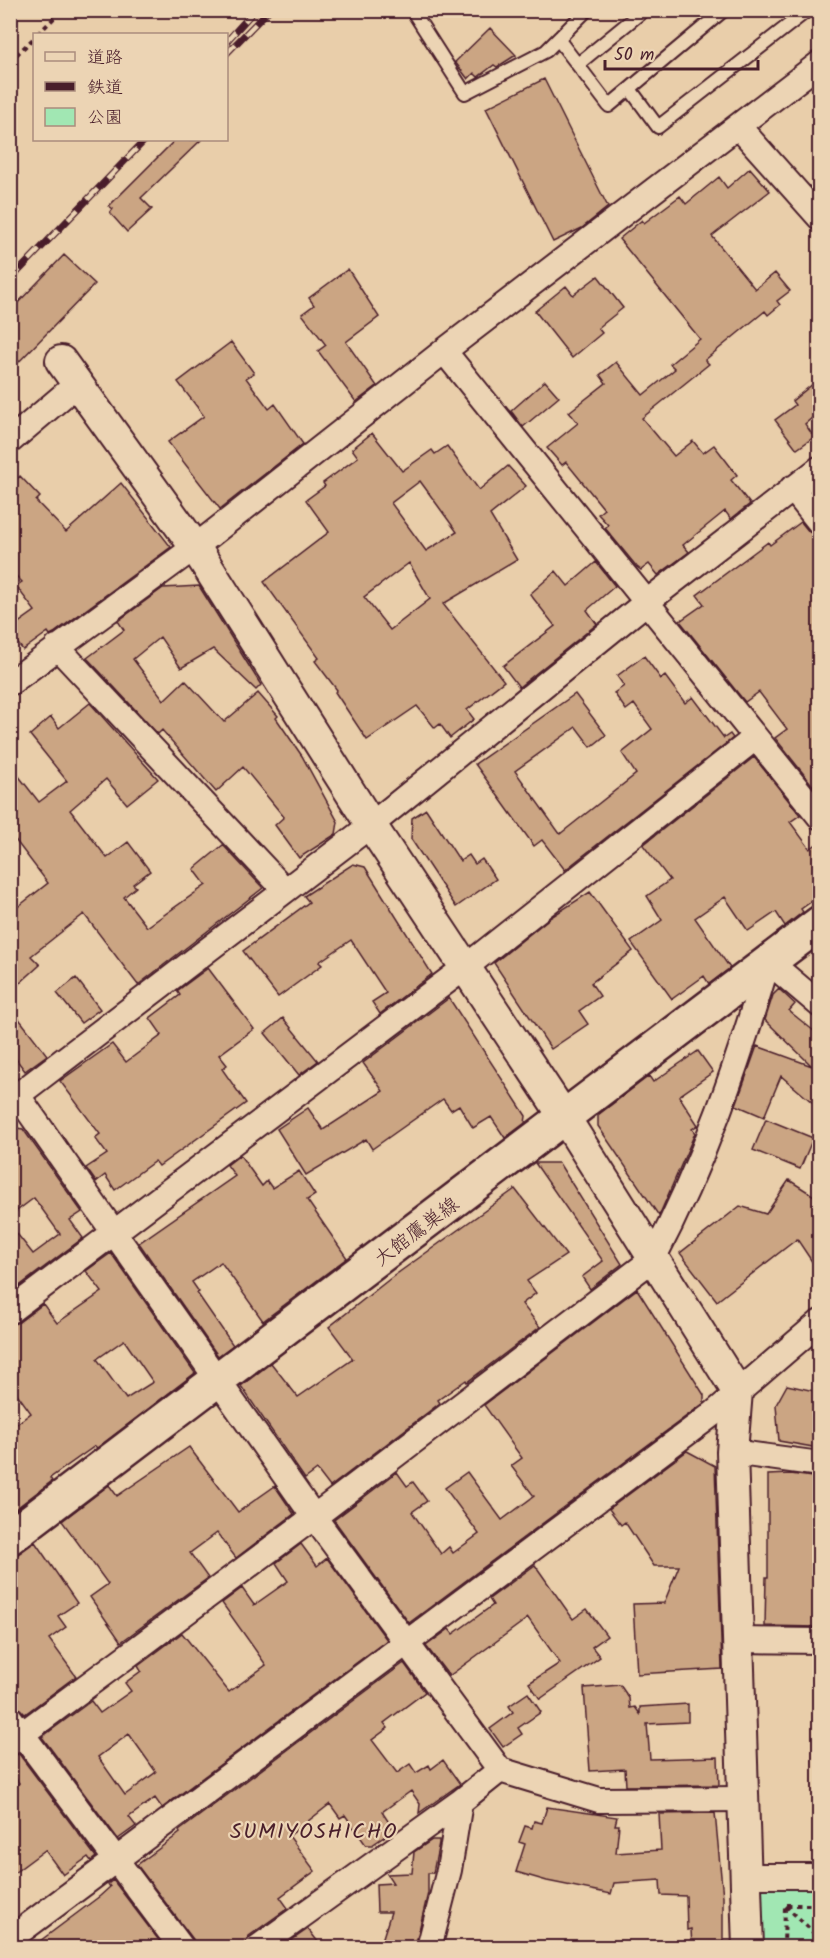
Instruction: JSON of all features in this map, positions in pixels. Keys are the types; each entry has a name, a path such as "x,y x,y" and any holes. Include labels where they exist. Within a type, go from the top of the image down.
{"main road":[{"name":"大館鷹巣線","path":"10,1537 566,1118 819,923"}],"street":[{"path":"14,673 57,647 195,548 444,351 819,63"},
{"path":"738,126 819,218"},
{"path":"444,351 648,601 819,816"},
{"path":"10,441 69,373 195,548 371,825 566,1118 737,1391 732,1452 748,1947"},
{"path":"744,1798 599,1800 500,1770 314,1517 218,1380 14,1099 371,825 648,601 819,468"},
{"path":"792,488 819,523"},
{"path":"57,647 285,890"},
{"path":"10,1311 467,966 755,738"},
{"path":"182,1947 117,1860 14,1732 314,1517 653,1259 685,1197 719,1112 768,961 819,1005"},
{"path":"10,1939 704,1420 819,1322"},
{"path":"732,1452 819,1464"},
{"path":"739,1640 819,1641"},
{"path":"257,1947 460,1802 500,1770"},
{"path":"429,1947 449,1870 460,1802"},
{"path":"746,1876 819,1876"}],"lane":[{"path":"412,10 465,93 546,51 587,10"},
{"path":"578,64 644,10"},
{"path":"558,39 609,106 724,10"},
{"path":"630,89 658,127 808,10"}],"path":[{"path":"39,33 62,10"},
{"path":"10,61 33,39"},
{"path":"785,1905 819,1905"},
{"path":"785,1905 819,1939"},
{"path":"784,1947 785,1905"}],"green space":[{"path":"746,1876 819,1876 819,1947 748,1947"}],"building":[{"path":"490,28 516,55 497,67 494,65 478,77 474,73 468,79 455,62"},
{"path":"544,79 608,207 582,228 553,242 486,108"},
{"path":"174,141 200,141 141,198 152,209 127,232 110,213 113,209 109,206"},
{"path":"750,168 770,191 712,236 755,289 775,273 790,291 777,301 780,305 768,315 765,311 705,360 709,364 642,418 674,456 693,441 703,453 714,445 737,475 731,480 750,504 731,519 725,511 683,545 689,552 658,575 649,564 641,570 637,567 605,528 608,525 598,514 604,509 566,462 562,465 547,448 578,423 569,412 606,383 600,375 616,362 643,395 675,369 670,364 700,339 619,239 642,220 644,223 680,196 686,204 719,177 727,188"},
{"path":"64,255 95,284 10,371 10,311"},
{"path":"348,269 379,317 346,342 377,386 356,402 318,351 326,345 302,314 314,305 309,298"},
{"path":"598,276 623,308 598,328 602,333 572,358 535,311 566,286 573,295"},
{"path":"231,342 254,373 246,378 269,409 275,404 303,444 220,509 168,442 204,416 178,382"},
{"path":"819,379 819,412 805,424 814,437 797,449 775,420 795,405 792,401"},
{"path":"545,381 559,397 523,427 511,411"},
{"path":"372,433 402,471 432,450 435,454 447,446 479,490 508,466 526,486 490,515 517,560 443,604 504,681 467,710 474,719 450,738 440,724 435,728 417,706 367,740 335,692 337,690 315,661 319,658 264,582 329,532 306,500 325,486 323,483 358,457 352,449","holes":["420,481 457,532 426,551 391,503","409,563 430,599 390,630 364,597"]},
{"path":"20,476 40,497 36,501 66,532 121,483 171,547 54,633 50,635 48,632 23,650 10,634 10,629 35,611 16,586 22,582 10,570 10,485"},
{"path":"801,522 809,532 819,537 818,792 775,738 787,729 759,692 745,702 680,621 704,604 697,595 768,542 770,545"},
{"path":"596,562 615,586 587,610 597,624 519,687 503,666 555,626 530,594 556,571 568,586"},
{"path":"199,586 261,685 256,690 213,649 181,668 160,637 133,659 164,700 185,680 224,722 258,693 278,716 276,718 302,756 338,822 336,834 299,858 275,825 284,817 243,767 216,792 162,730 158,734 87,658 124,630 118,621 163,588"},
{"path":"644,656 661,679 665,676 685,703 693,697 724,738 730,734 733,738 565,870 542,840 534,846 475,764 575,694 606,735 591,747 576,727 515,771 560,834 636,774 622,753 652,729 634,704 626,710 614,693 624,686 617,676"},
{"path":"90,703 158,779 127,804 106,779 70,810 107,858 128,842 150,871 133,884 136,887 124,897 147,927 206,885 194,869 223,845 263,888 138,985 84,914 31,956 40,965 10,992 10,913 48,883 10,833 10,765 39,802 67,781 30,735 51,717 59,728"},
{"path":"754,757 800,815 790,822 810,849 819,842 819,896 801,909 803,912 785,926 776,912 748,931 725,897 695,918 730,968 709,984 704,976 672,999 631,942 662,920 647,896 670,880 643,845"},
{"path":"426,809 460,861 469,855 475,864 482,859 496,879 456,907 411,839 412,818"},
{"path":"353,864 365,867 432,974 380,1014 372,1002 386,993 351,940 319,962 322,965 278,997 243,951 309,902 304,896"},
{"path":"590,892 633,951 591,983 600,996 579,1011 588,1024 551,1049 494,963 551,917"},
{"path":"208,968 254,1029 219,1055 227,1065 222,1069 246,1103 159,1166 155,1161 115,1190 105,1175 96,1182 86,1168 107,1154 95,1138 100,1134 60,1081 112,1044 126,1062 162,1035 150,1018 180,995 177,991"},
{"path":"76,978 100,1009 81,1023 57,993"},
{"path":"779,989 795,1004 789,1011 819,1035 819,1108 781,1076 764,1117 736,1105 757,1046 812,1066 765,1020 773,995"},
{"path":"449,998 526,1116 525,1123 505,1138 491,1117 473,1128 459,1105 451,1110 443,1099 372,1149 366,1139 306,1175 277,1129 308,1108 323,1130 383,1091 363,1063"},
{"path":"10,1007 47,1055 25,1071 10,1051"},
{"path":"283,1018 318,1061 299,1075 265,1033"},
{"path":"698,1051 713,1072 679,1096 698,1125 692,1129 695,1133 659,1216 598,1126 598,1115 649,1076 653,1082"},
{"path":"766,1119 813,1138 800,1169 753,1150"},
{"path":"10,1127 23,1129 82,1212 70,1220 83,1238 10,1293 10,1225 33,1254 60,1234 34,1198 10,1216"},
{"path":"240,1155 262,1186 267,1181 272,1188 299,1171 315,1195 307,1200 347,1258 263,1321 221,1262 192,1282 199,1292 197,1293 233,1345 218,1356 139,1243 235,1176 227,1165"},
{"path":"535,1163 559,1163 622,1264 590,1289 582,1277 603,1261"},
{"path":"789,1180 819,1199 819,1272 797,1239 717,1301 680,1253 740,1206 766,1214"},
{"path":"515,1189 566,1255 527,1281 536,1293 522,1304 540,1327 467,1382 466,1380 438,1400 440,1403 330,1487 317,1470 305,1479 241,1386 271,1363 298,1397 353,1359 329,1327 391,1278"},
{"path":"111,1253 195,1373 97,1448 95,1446 50,1478 52,1481 10,1513 10,1429 31,1413 10,1384 10,1325 19,1322 43,1304 57,1323 102,1292 86,1271","holes":["124,1340 153,1382 126,1399 97,1359"]},
{"path":"637,1289 704,1395 704,1403 409,1623 334,1520 397,1472 407,1486 413,1482 427,1501 412,1512 441,1554 449,1547 453,1553 479,1534 445,1488 467,1472 502,1520 534,1496 511,1466 522,1458 484,1405"},
{"path":"787,1385 819,1392 819,1448 779,1441 776,1405"},
{"path":"189,1447 238,1512 275,1486 294,1514 236,1558 217,1533 190,1553 208,1578 121,1642 90,1597 108,1584 62,1521 109,1485 117,1496"},
{"path":"687,1451 715,1466 722,1669 637,1674 633,1604 664,1603 679,1566 654,1566 625,1522 621,1525 609,1509"},
{"path":"791,1474 819,1478 819,1627 765,1626 766,1577 768,1577 768,1475"},
{"path":"35,1542 77,1603 58,1616 66,1627 49,1639 76,1676 25,1714 16,1705 10,1704 10,1560"},
{"path":"301,1544 317,1566 327,1558 387,1640 162,1808 155,1798 129,1817 136,1826 118,1839 42,1737 91,1701 100,1713 131,1691 125,1683 141,1671 138,1666 182,1633 229,1692 266,1665 222,1603 242,1588 254,1605 288,1581 276,1563","holes":["129,1734 156,1772 125,1795 98,1757"]},
{"path":"535,1565 573,1619 587,1609 607,1636 592,1647 600,1657 540,1699 529,1683 560,1663 528,1618 449,1676 426,1646 449,1629 453,1634 493,1605 489,1599"},
{"path":"404,1663 425,1692 384,1723 388,1728 372,1740 397,1773 410,1764 416,1773 429,1765 431,1769 443,1760 460,1784 419,1813 420,1804 411,1791 382,1812 394,1830 372,1845 366,1845 345,1815 340,1818 330,1804 289,1836 315,1871 280,1897 288,1908 249,1936 243,1947 196,1947 193,1939 137,1865"},
{"path":"620,1685 629,1698 630,1708 635,1707 640,1714 640,1707 688,1704 688,1722 647,1724 650,1759 718,1757 719,1785 626,1786 625,1769 590,1771 584,1688"},
{"path":"528,1693 541,1712 518,1728 522,1734 503,1747 490,1729 513,1712 509,1706"},
{"path":"19,1754 96,1857 91,1861 88,1857 63,1875 45,1850 10,1876 10,1789 19,1783 10,1771 10,1757"},
{"path":"547,1807 617,1817 615,1825 619,1825 616,1853 661,1850 659,1814 715,1813 723,1897 723,1947 692,1947 691,1929 687,1930 686,1896 661,1895 660,1880 614,1883 611,1894 516,1872 525,1844 519,1842 525,1826 532,1828 534,1821 542,1823"},
{"path":"432,1840 439,1840 439,1843 433,1873 428,1873 428,1893 415,1947 380,1947 391,1912 377,1912 376,1884 393,1883 387,1874 412,1873 414,1852"},
{"path":"113,1880 164,1947 32,1947 100,1896 110,1887 108,1884"},
{"path":"308,1929 322,1947 282,1947"}],"railway":[{"path":"228,40 255,10"},
{"path":"228,52 269,10"},
{"path":"10,280 144,141"}],"district":[{"name":"SUMIYOSHICHO","path":"314,1830"}]}
